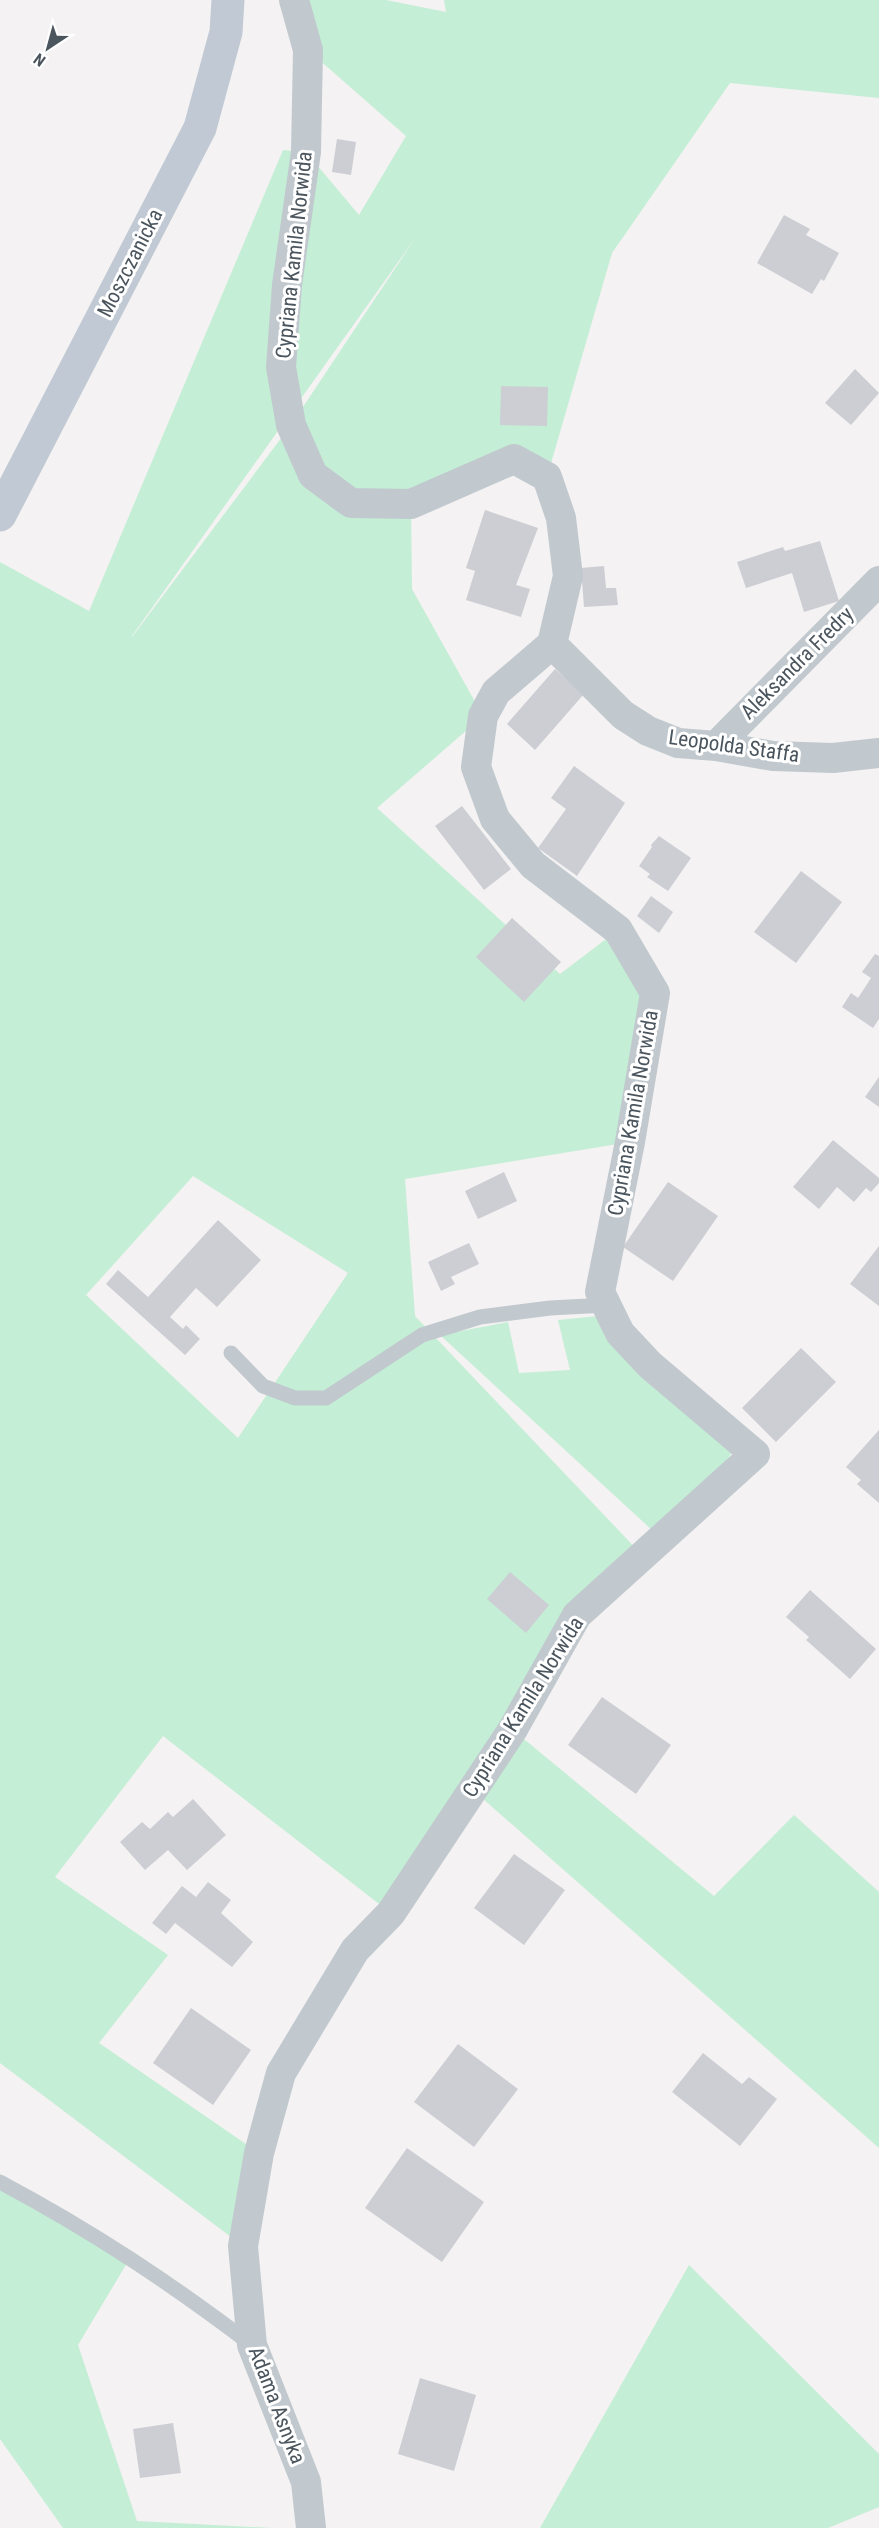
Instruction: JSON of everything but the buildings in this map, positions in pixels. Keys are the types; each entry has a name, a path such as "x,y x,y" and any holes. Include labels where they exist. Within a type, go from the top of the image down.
{"street":[{"name":"Moszczanicka","path":"0,515 200,128 226,32 228,0"},
{"name":"Cypriana Kamila Norwida","path":"243,2246 259,2153 281,2073 355,1950 391,1913 404,1895 513,1730 577,1615 755,1454 650,1365 620,1333 600,1292 630,1142 655,993 618,930 533,865 495,819 476,767 483,716 496,692 552,644 568,576 561,518 547,477 514,459 411,504 351,503 313,476 291,425 281,367 287,285 306,152 308,50 294,0"},
{"name":"Aleksandra Fredry","path":"716,746 879,581"},
{"name":"Leopolda Staffa","path":"552,644 623,715 648,731 678,743 716,746 773,756 833,758 879,753"},
{"name":"Adama Asnyka","path":"243,2246 252,2345 306,2482 311,2528"}],"lane":[{"path":"231,1353 262,1386 295,1398 326,1398 422,1335 480,1317 607,1305"},
{"path":"0,2182 79,2224 177,2288 252,2345"}],"green space":[{"path":"294,0 386,0 446,12 444,0 879,0 879,98 730,83 612,253 547,477 514,459 411,504 412,589 483,716 377,808 560,974 618,930 655,993 630,1142 405,1179 415,1316 643,1556 577,1615 513,1730 714,1896 794,1815 879,1892 879,2148 473,1790 383,1907 163,1736 55,1877 168,1955 99,2043 259,2153 243,2246 0,2063 0,562 89,611 283,150 306,152 359,215 406,136 308,50","holes":["416,237 291,425 132,637 132,636","193,1176 348,1273 238,1438 86,1295"]},
{"path":"599,1316 732,1452 721,1471 652,1530 440,1335 508,1322 519,1373 570,1370 558,1320"},
{"path":"0,2182 130,2258 78,2345 137,2521 272,2528 63,2528 0,2439"},
{"path":"689,2265 879,2454 879,2507 828,2528 540,2528"}]}
